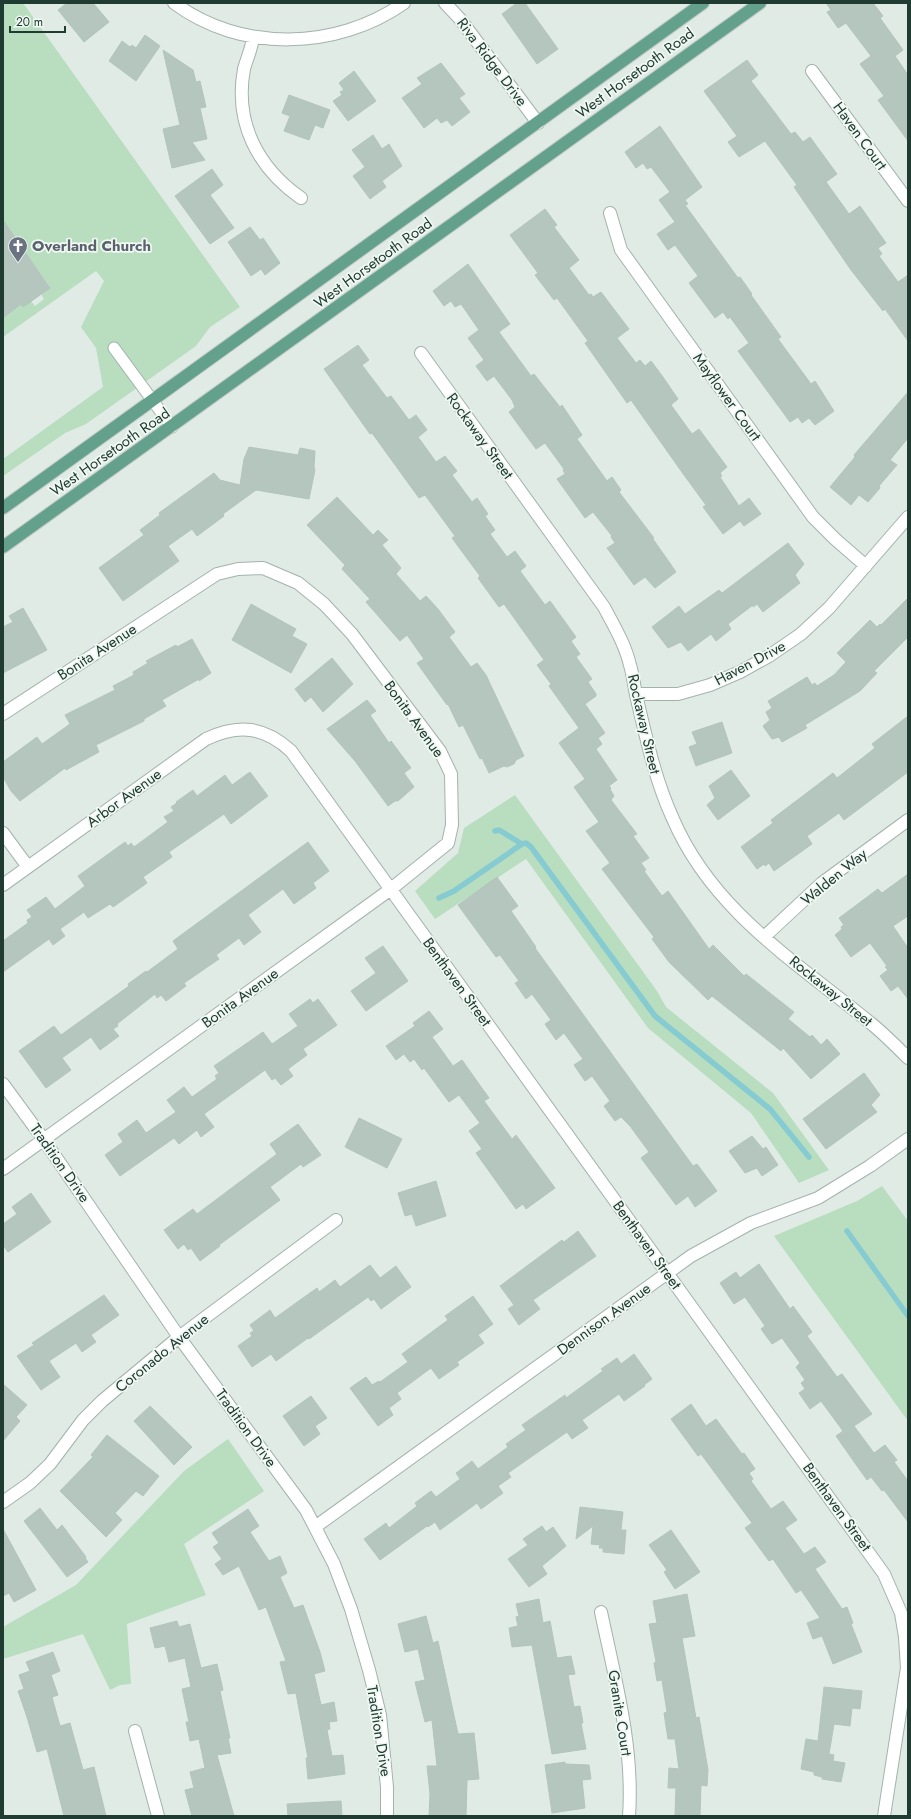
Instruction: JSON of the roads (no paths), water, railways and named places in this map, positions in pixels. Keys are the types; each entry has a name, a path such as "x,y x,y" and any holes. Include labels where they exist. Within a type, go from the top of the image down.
{"main road":[{"name":"West Horsetooth Road","path":"3,508 703,3"},
{"name":"West Horsetooth Road","path":"3,547 760,3"}],"street":[{"path":"174,3 209,24 253,37 285,40 309,39 337,34 360,27 389,14 404,3"},
{"name":"Riva Ridge Drive","path":"445,3 460,19 538,123"},
{"path":"253,37 244,69 242,94 248,132 257,151 271,172 286,187 301,198"},
{"name":"Haven Court","path":"812,71 908,201"},
{"name":"Mayflower Court","path":"610,213 621,250 809,511 835,539 866,566"},
{"name":"Rockaway Street","path":"421,353 604,607 621,638 630,665 659,784 673,820 691,855 717,890 743,919 764,938 875,1026 908,1058"},
{"name":"Haven Drive","path":"636,694 678,694 685,692 728,677 769,656 801,634 829,608 908,517"},
{"name":"Bonita Avenue","path":"3,714 217,574 238,569 263,568 298,583 324,604 352,634 440,751 451,774 452,825 448,843 439,852 391,889 3,1169"},
{"name":"Arbor Avenue","path":"3,885 206,739 222,732 235,729 252,730"},
{"name":"Benthaven Street","path":"252,730 269,735 281,741 291,751 667,1274 859,1539 871,1553 884,1574 895,1596 901,1613 906,1637 907,1668 884,1816"},
{"name":"Walden Way","path":"764,938 822,884 908,820"},
{"path":"3,833 28,867"},
{"name":"Tradition Drive","path":"3,1084 44,1140 179,1337 306,1510 315,1527 334,1564 351,1609 369,1670 380,1715 388,1787 387,1816"},
{"name":"Dennison Avenue","path":"315,1527 691,1256 752,1223 818,1198 870,1166 908,1139"},
{"name":"Coronado Avenue","path":"3,1502 30,1483 50,1464 83,1420 102,1401 179,1337 336,1220"},
{"name":"Granite Court","path":"601,1612 627,1740 630,1798 629,1816"},
{"path":"135,1732 158,1816"}],"lane":[{"path":"114,348 172,427"}],"waterway":[{"path":"495,831 499,830 522,844"},
{"path":"439,898 454,891 522,844 526,843 531,847 655,1016 770,1109 809,1157"},
{"path":"847,1231 908,1316"}],"place":[{"name":"Overland Church","path":"18,263"}]}
